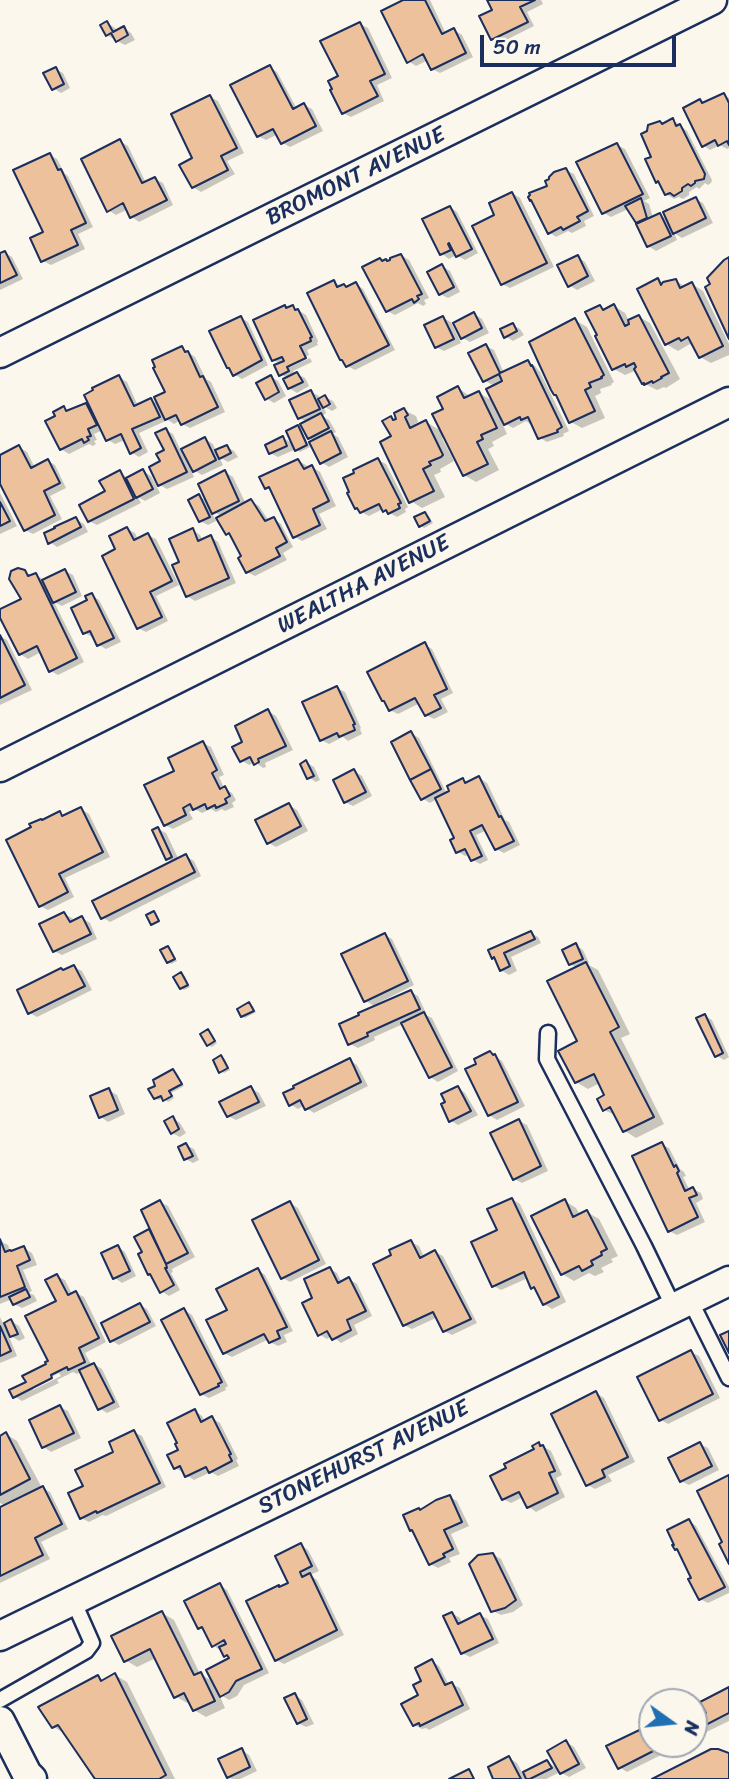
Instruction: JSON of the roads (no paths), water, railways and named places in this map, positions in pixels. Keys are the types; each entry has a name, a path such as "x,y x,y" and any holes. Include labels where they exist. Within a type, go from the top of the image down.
{"street":[{"name":"BROMONT AVENUE","path":"0,353 712,0"},
{"name":"WEALTHA AVENUE","path":"0,767 729,402"},
{"name":"STONEHURST AVENUE","path":"0,1636 729,1281"},
{"path":"0,1721 32,1779"}],"lane":[{"path":"548,1033 547,1059 644,1246 729,1378"},
{"path":"0,1700 86,1651 92,1643 73,1600"}]}
